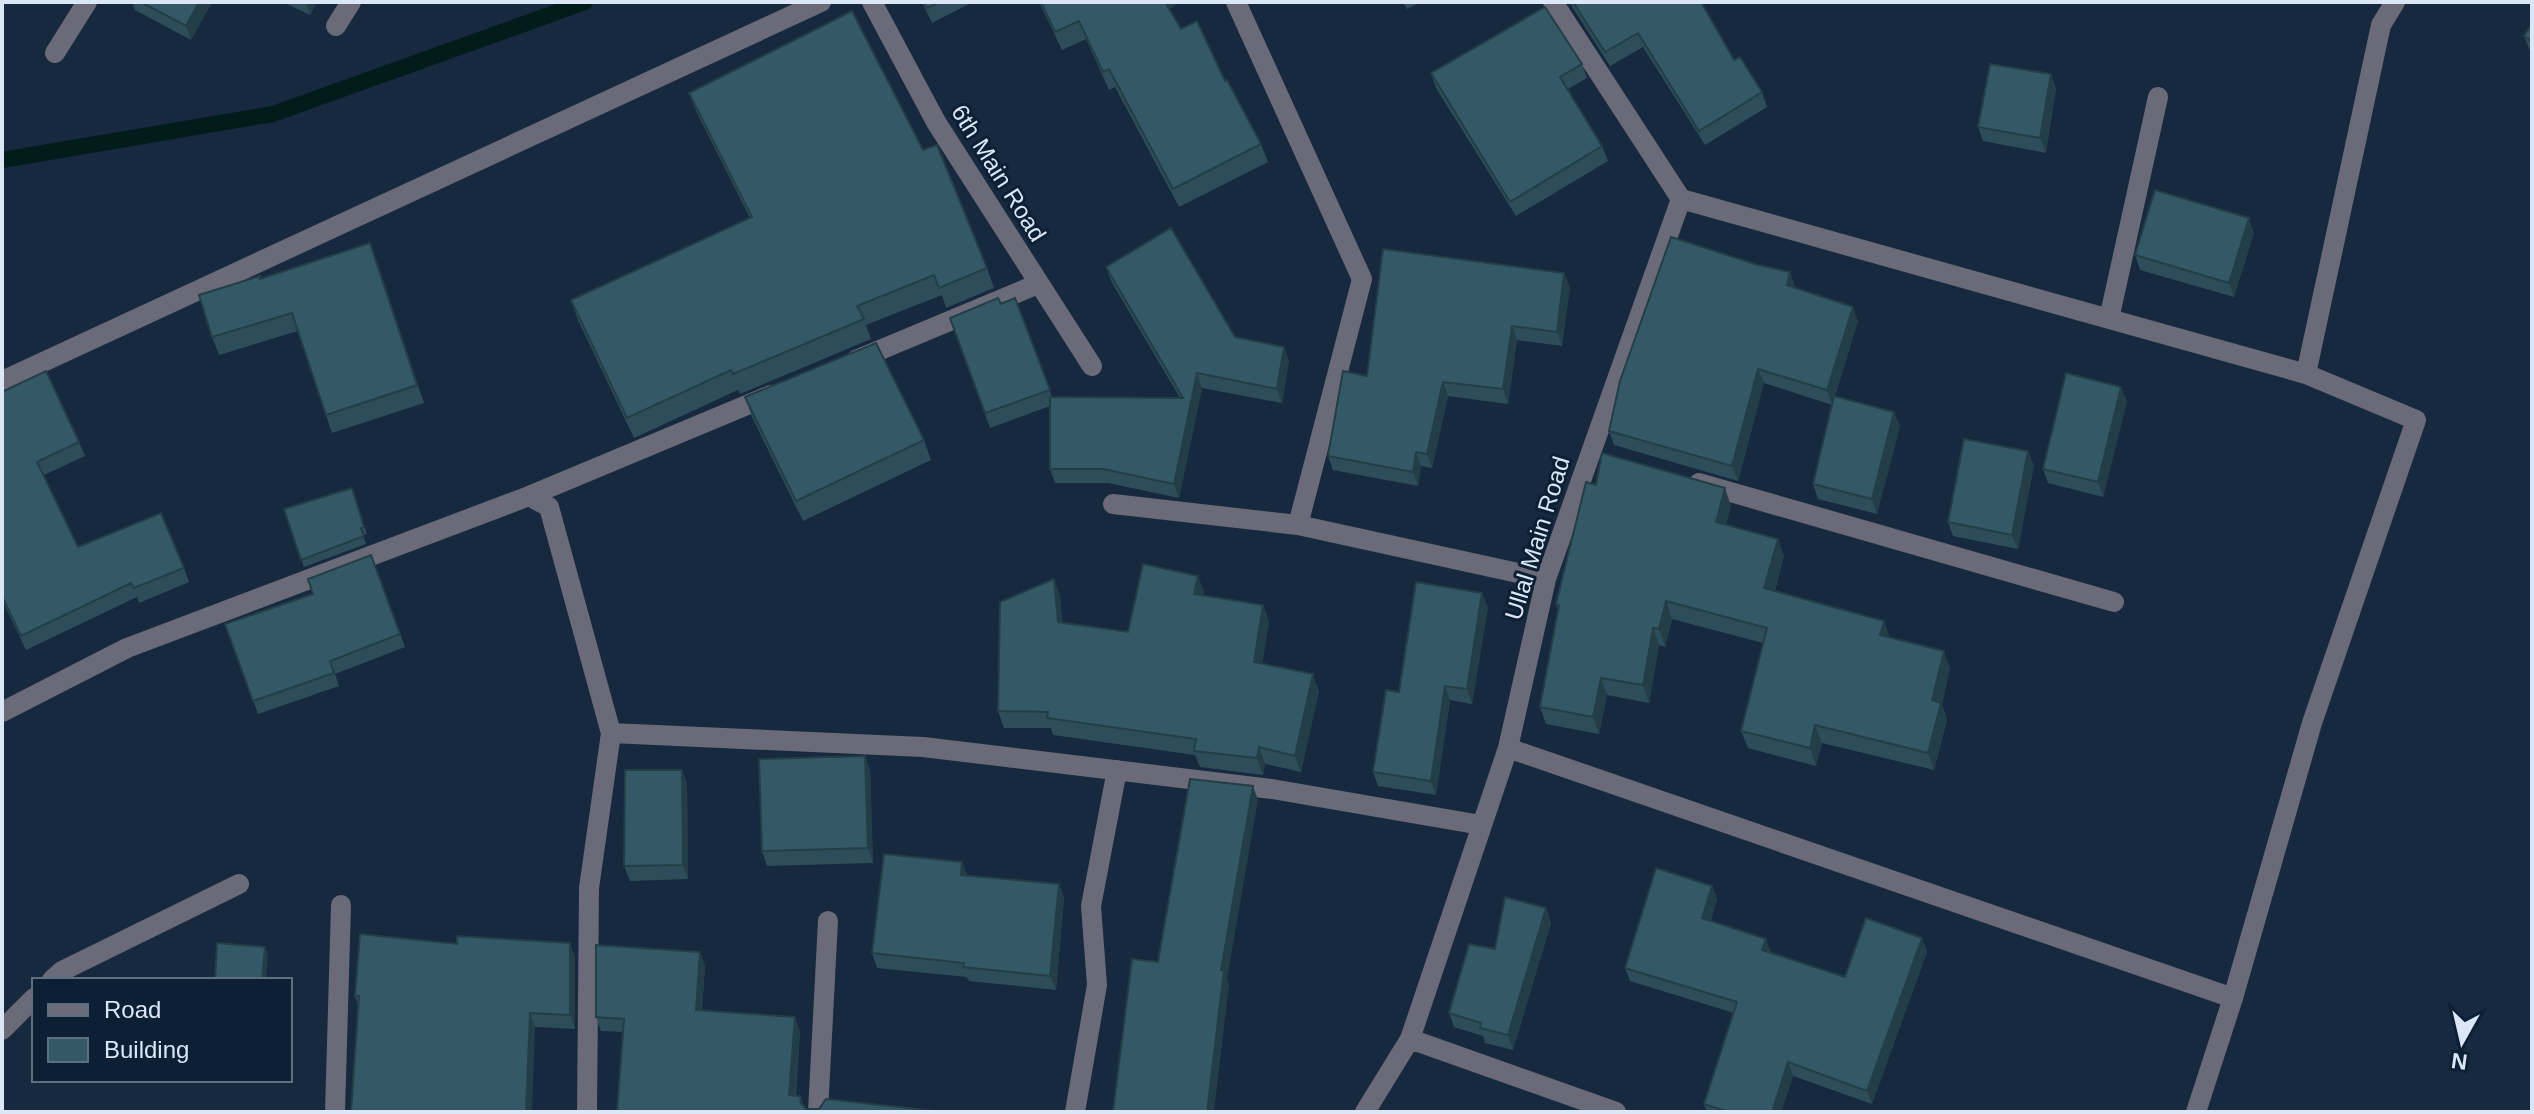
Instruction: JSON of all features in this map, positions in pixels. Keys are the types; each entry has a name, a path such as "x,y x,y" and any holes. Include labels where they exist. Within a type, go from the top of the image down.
{"street":[{"path":"55,53 87,2"},
{"path":"336,26 351,2"},
{"path":"2,381 821,2"},
{"name":"6th Main Road","path":"872,2 936,122 1092,366"},
{"path":"1236,2 1362,279 1298,525"},
{"path":"1553,2 1681,199 2306,374 2416,420 2312,723 2233,998 2196,1112"},
{"path":"2306,374 2381,25 2395,2"},
{"path":"2109,319 2158,97"},
{"name":"Ullal Main Road","path":"1365,1112 1410,1039 1508,748 1546,579 1598,454 1681,199"},
{"path":"834,369 1038,284"},
{"path":"2,712 127,648 529,496 791,387"},
{"path":"1681,478 2114,602"},
{"path":"529,496 549,507 611,733 589,888 587,1112"},
{"path":"1113,504 1298,525 1546,579"},
{"path":"611,733 923,747 1272,789 1481,825"},
{"path":"1508,748 2233,998"},
{"path":"1075,1112 1097,985 1091,906 1117,770"},
{"path":"54,978 62,971 239,884"},
{"path":"335,1112 341,905"},
{"path":"818,1112 828,921"},
{"path":"2,1030 32,1000"},
{"path":"1410,1039 1589,1108 1616,1112"}],"building":[{"path":"141,2 199,2 186,26"},
{"path":"924,2 940,2 927,8"},
{"path":"1041,2 1165,2 1181,29 1197,21 1225,81 1261,144 1173,189 1109,69 1103,72 1079,21 1055,32"},
{"path":"1573,2 1701,2 1734,60 1740,57 1762,92 1699,131 1638,33 1605,52"},
{"path":"1545,7 1582,64 1560,77 1602,146 1510,202 1431,73"},
{"path":"852,11 923,150 937,145 987,268 939,288 934,275 857,306 864,319 733,374 731,370 627,418 571,300 752,217 689,93"},
{"path":"2532,24 2532,41 2524,36"},
{"path":"1990,64 2051,74 2040,138 1978,127"},
{"path":"2155,190 2249,218 2229,283 2135,255"},
{"path":"1171,228 1235,337 1284,347 1277,389 1197,373 1174,484 1103,469 1050,469 1050,397 1183,398 1106,267"},
{"path":"1671,237 1790,272 1787,285 1853,307 1827,390 1758,369 1732,466 1609,431 1620,381"},
{"path":"370,243 417,385 326,415 292,313 212,337 199,295 260,276 260,279"},
{"path":"1383,249 1564,273 1557,332 1512,326 1503,389 1443,382 1427,454 1416,452 1413,472 1328,456 1343,371 1367,376"},
{"path":"998,298 1001,304 1015,298 1050,390 985,413 950,318"},
{"path":"876,343 924,440 796,501 745,397"},
{"path":"46,371 79,442 37,462 78,547 161,513 184,568 134,588 131,583 21,636 2,596 2,392"},
{"path":"2066,373 2121,387 2098,482 2043,469"},
{"path":"1834,396 1894,412 1872,499 1813,484"},
{"path":"1964,439 2028,451 2012,535 1948,522"},
{"path":"1602,453 1725,488 1716,522 1778,539 1764,588 1884,621 1880,635 1944,651 1932,700 1941,703 1928,753 1815,725 1810,748 1741,731 1767,628 1666,601 1659,629 1653,628 1643,685 1601,678 1593,717 1540,707 1559,605 1556,604 1586,482 1596,485"},
{"path":"352,488 364,536 301,560 284,509"},
{"path":"371,555 400,634 330,661 334,673 253,701 225,624 313,594 308,579"},
{"path":"1143,564 1198,576 1194,594 1263,605 1254,662 1313,674 1295,756 1259,747 1257,758 1194,751 1196,739 1047,718 1048,712 998,711 1000,602 1054,579 1058,622 1128,632"},
{"path":"1416,582 1482,593 1467,689 1445,686 1431,781 1373,772 1386,690 1399,692"},
{"path":"865,756 868,848 762,851 759,759"},
{"path":"625,770 682,770 683,865 624,866"},
{"path":"1190,779 1253,786 1221,970 1224,970 1207,1112 1113,1112 1132,959 1158,962"},
{"path":"884,854 962,862 961,875 1059,884 1050,976 872,953"},
{"path":"1656,868 1712,886 1702,918 1766,939 1762,950 1845,977 1866,918 1922,938 1867,1091 1788,1062 1772,1112 1729,1112 1704,1104 1737,1002 1625,968"},
{"path":"1505,897 1546,908 1508,1035 1480,1028 1481,1023 1449,1013 1469,944 1495,949"},
{"path":"360,934 457,944 457,936 570,943 570,1015 530,1013 526,1112 351,1112"},
{"path":"217,943 265,947 262,978 215,978"},
{"path":"596,945 700,952 696,1010 795,1017 789,1095 800,1096 806,1109 819,1109 826,1099 944,1112 617,1112 624,1019 596,1017"}],"waterway":[{"path":"2,160 273,114 585,2"}]}
